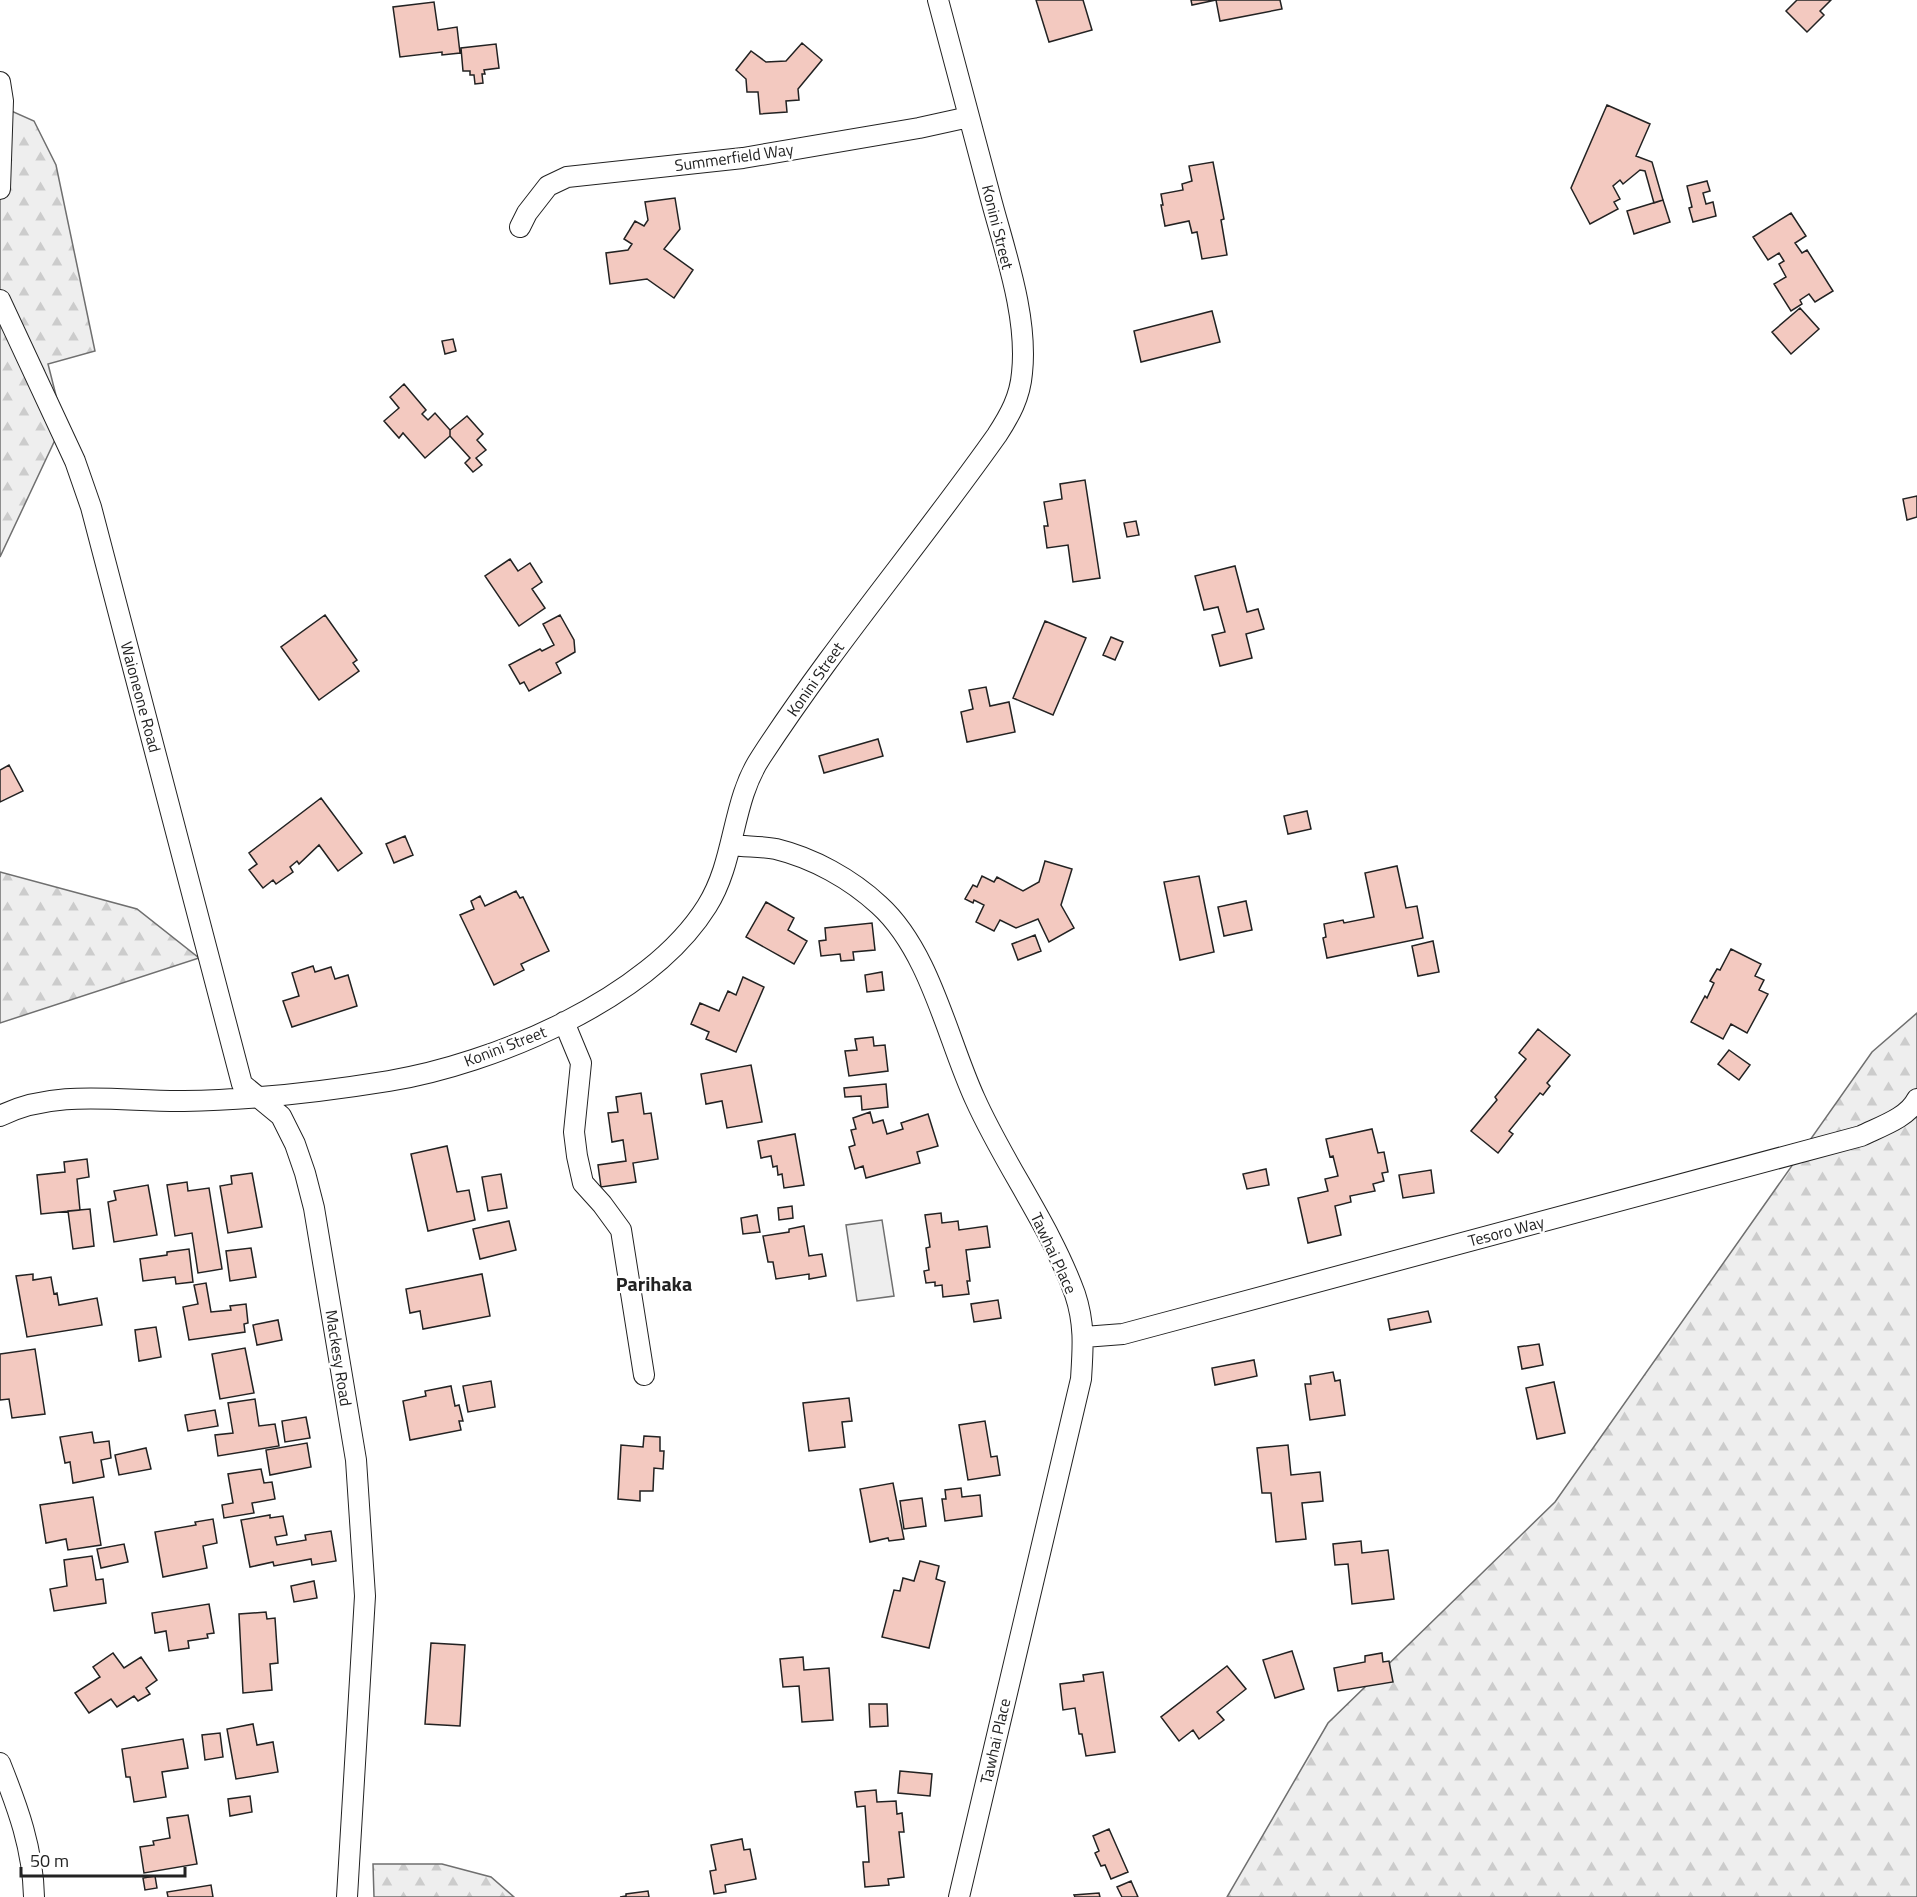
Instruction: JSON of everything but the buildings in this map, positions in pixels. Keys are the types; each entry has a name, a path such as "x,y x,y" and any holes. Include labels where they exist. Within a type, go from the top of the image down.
{"street":[{"name":"Konini Street","path":"259,1097 406,1078 477,1059 537,1036 626,987 644,974 666,954 707,906 721,878 745,786 758,760 839,644 977,464 1014,408 1020,389 1023,371 1019,311 938,0"},
{"path":"0,82 3,101 0,189"},
{"name":"Summerfield Way","path":"520,227 527,213 548,186 567,177 743,158 919,128 969,117"},
{"name":"Waioneone Road","path":"0,300 75,461 91,507 242,1083 259,1097"},
{"name":"Tawhai Place","path":"731,845 774,849 803,857 847,880 880,905 900,928 920,961 975,1100 1061,1259 1076,1296 1084,1337 1081,1379 959,1897"},
{"path":"564,1022 581,1063 574,1132 583,1183 621,1230 644,1376"},
{"path":"0,1116 21,1106 58,1100 183,1101 259,1097"},
{"name":"Mackesy Road","path":"259,1097 280,1116 295,1144 305,1173 314,1208 356,1460 365,1596 347,1897"},
{"name":"Tesoro Way","path":"1084,1337 1123,1334 1861,1136 1890,1123 1914,1105 1917,1099"},
{"path":"0,1763 28,1839 34,1871 34,1897"}],"green space":[{"path":"0,106 34,121 56,165 95,351 48,364 63,423 0,557"},
{"path":"0,872 137,909 199,958 0,1023"},
{"path":"1917,1013 1917,1897 1227,1897 1328,1723 1555,1502 1872,1052"},
{"path":"882,1220 894,1296 857,1301 846,1225"},
{"path":"373,1864 442,1864 491,1877 514,1897 374,1897"}],"district":[{"name":"Parihaka","path":"654,1283"}]}
